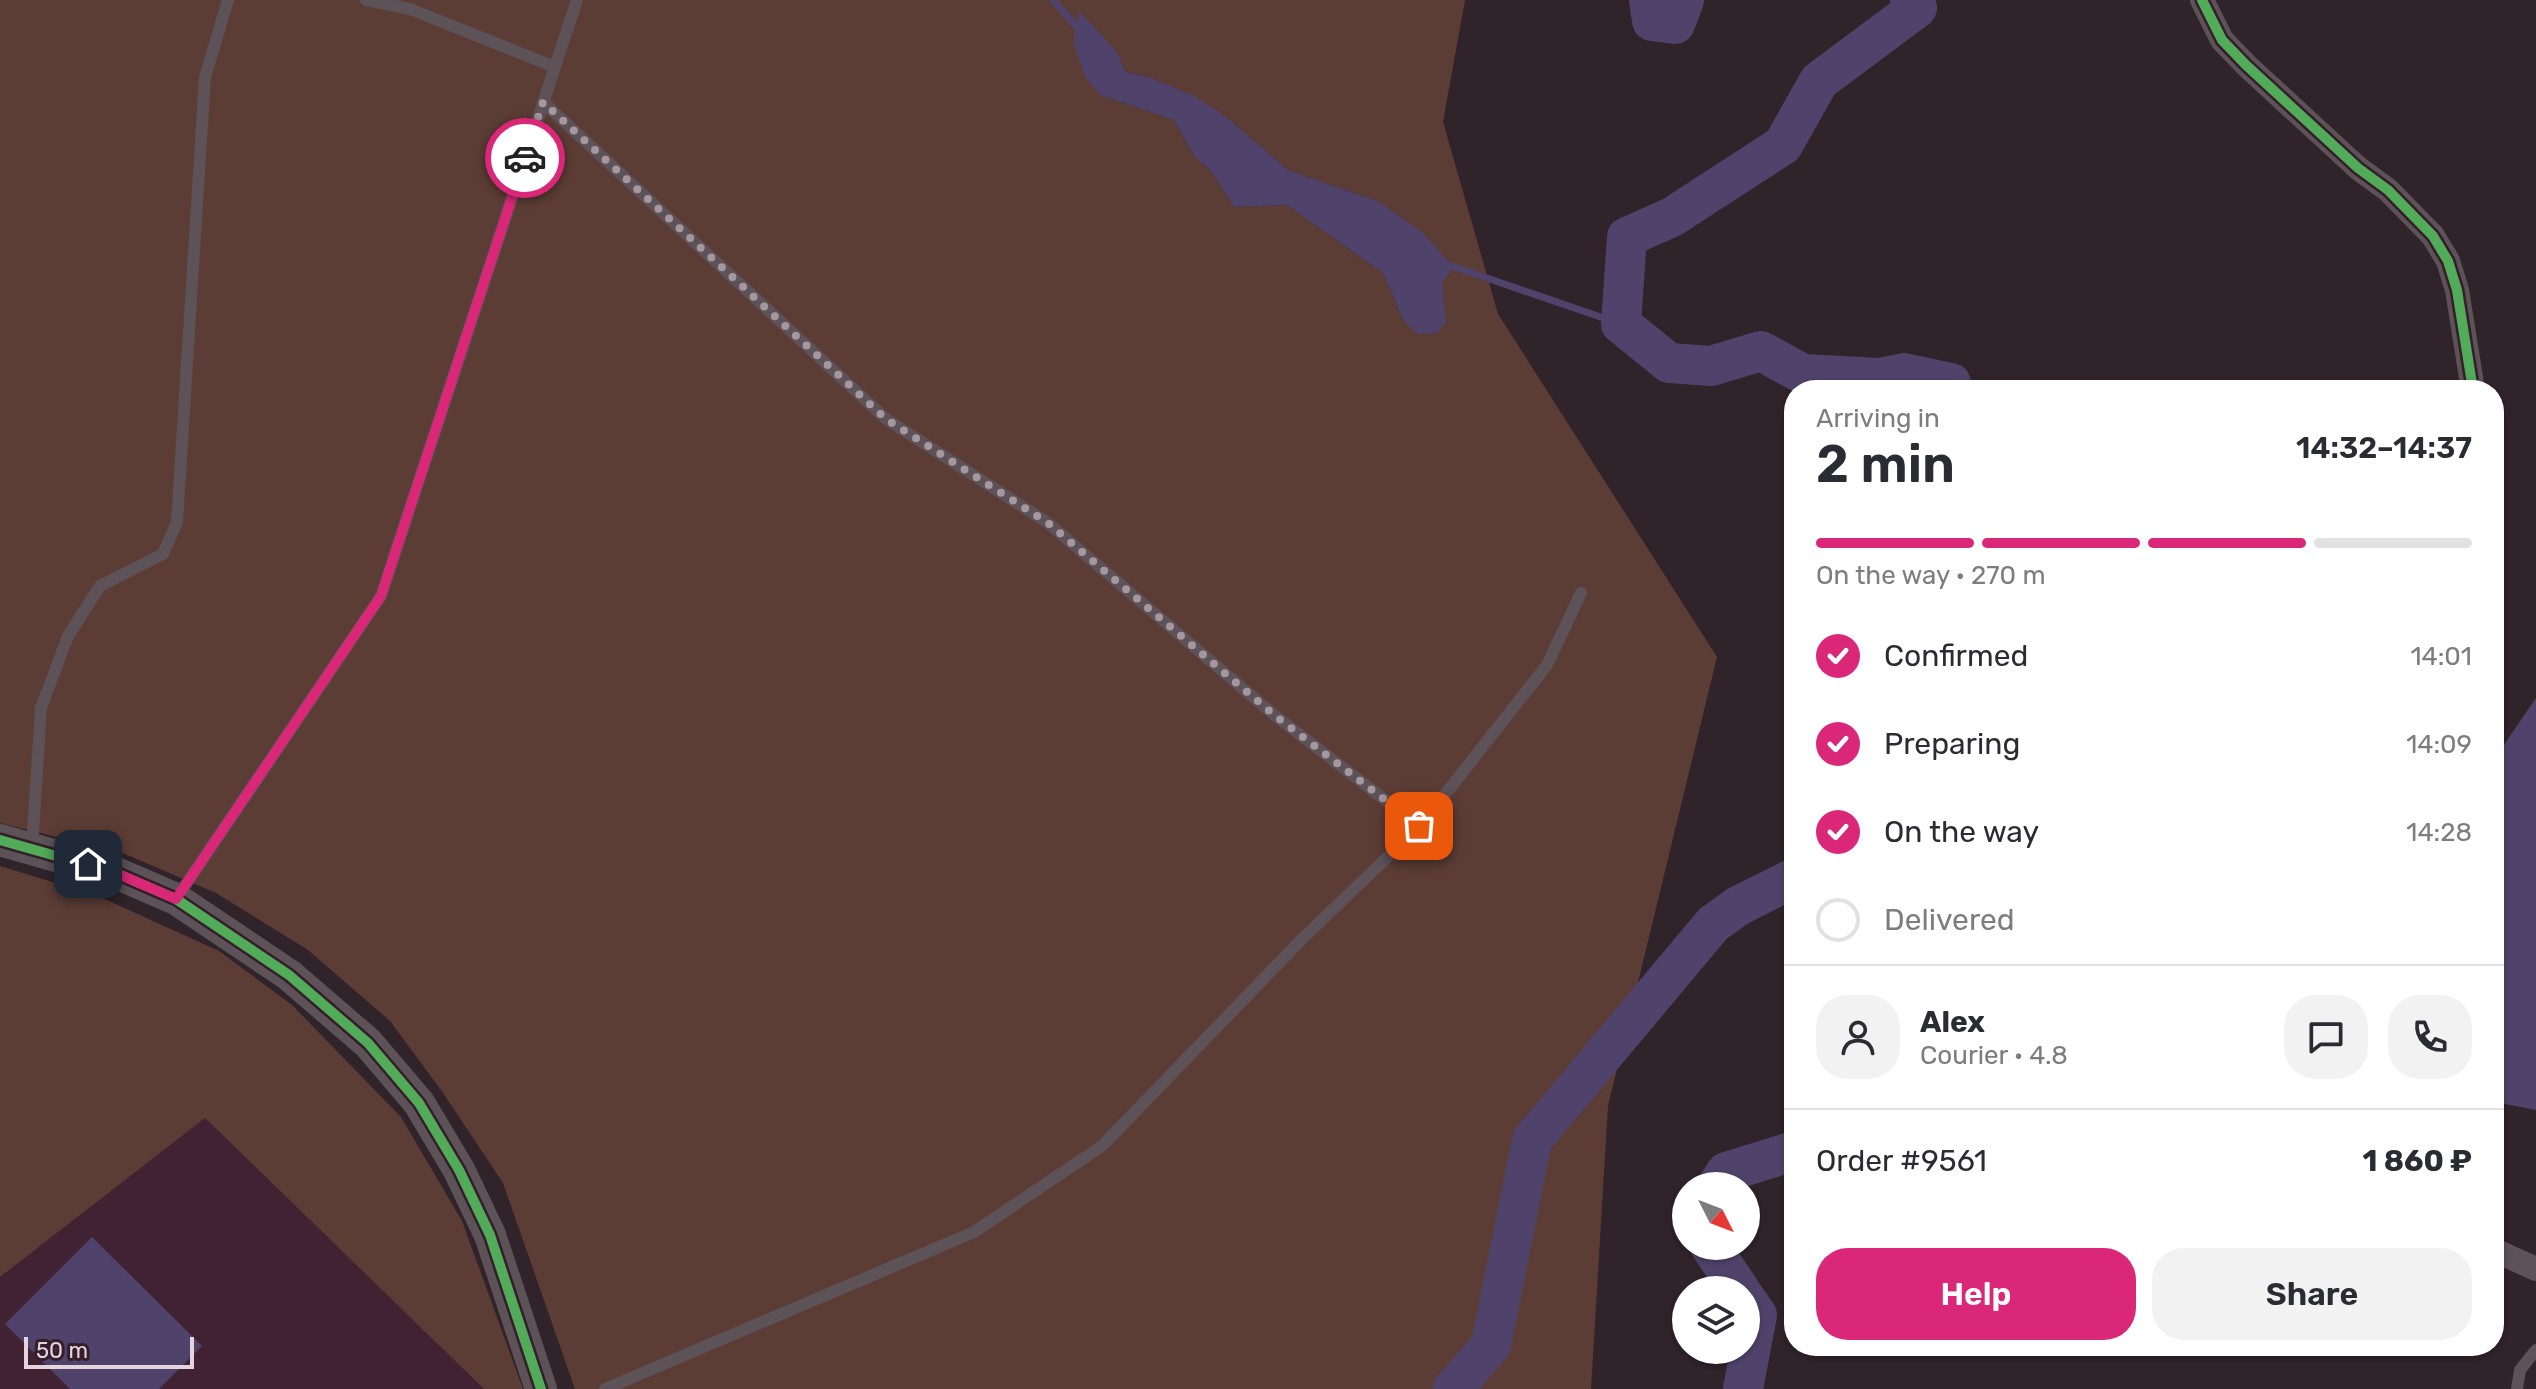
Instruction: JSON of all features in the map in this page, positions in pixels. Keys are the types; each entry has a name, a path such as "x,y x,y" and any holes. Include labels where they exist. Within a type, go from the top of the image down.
{"street":[{"path":"2202,0 2222,40 2246,65 2358,168 2388,190 2433,236 2448,261 2457,290 2471,380"},
{"path":"0,840 116,873 176,899 289,975 368,1043 419,1103 459,1170 490,1235 541,1389"},
{"path":"2504,1255 2536,1269"}],"lane":[{"path":"32,848 41,708 68,636 100,586 163,554 177,522 205,77 228,0"},
{"path":"366,0 410,9 555,67"},
{"path":"176,899 381,596 577,0"},
{"path":"543,102 886,419 1048,523 1273,714 1419,826"},
{"path":"605,1389 974,1232 1102,1146 1301,940 1419,826 1547,665 1581,593"},
{"path":"2517,1389 2520,1370 2536,1350"}],"shaded area":[{"path":"0,0 1465,0 1443,122 1498,314 1717,657 1608,1106 1591,1389 575,1389 503,1183 390,1021 308,950 216,893 125,854 0,823","holes":["1118,53 1125,71 1154,79 1196,98 1229,119 1288,170 1378,201 1403,320 1383,273 1287,205 1234,207 1211,171 1195,157 1174,120 1100,95"]},
{"path":"1079,11 1118,53 1125,71 1154,79 1196,97 1229,119 1288,170 1378,201 1423,233 1453,267 1442,283 1446,323 1437,333 1418,334 1403,320 1383,273 1287,205 1234,207 1211,171 1195,157 1174,120 1100,95 1086,78 1073,43"},
{"path":"2536,698 2536,1110 2504,1104 2504,745"},
{"path":"0,866 98,896 219,951 292,1005 401,1117 462,1221 523,1389 484,1389 205,1118 0,1277"},
{"path":"205,1118 484,1389 0,1389 0,1277"},
{"path":"92,1237 202,1346 159,1389 70,1389 5,1324"}],"waterway":[{"path":"1053,0 1080,31"},
{"path":"1649,0 1652,21 1675,24 1684,0"},
{"path":"1910,0 1917,8 1819,81 1783,145 1672,217 1627,237 1621,324 1669,363 1711,366 1761,351 1803,374 1879,378 1904,373 1937,380"},
{"path":"1446,264 1621,324"},
{"path":"1453,1389 1491,1345 1532,1140 1713,924 1738,906 1784,883"},
{"path":"1726,1172 1784,1154"},
{"path":"1720,1260 1730,1276"},
{"path":"1743,1389 1748,1364"}],"cycle path":[{"path":"2202,0 2222,40 2246,65 2358,168 2388,190 2433,236 2448,261 2457,290 2471,380"},
{"path":"0,840 116,873 176,899 289,975 368,1043 419,1103 459,1170 490,1235 541,1389"}],"way so far":[{"path":"525,158 543,102 886,419 1048,523 1273,714 1419,826"}],"route":[{"path":"88,864 176,899 381,596 525,158"}]}
